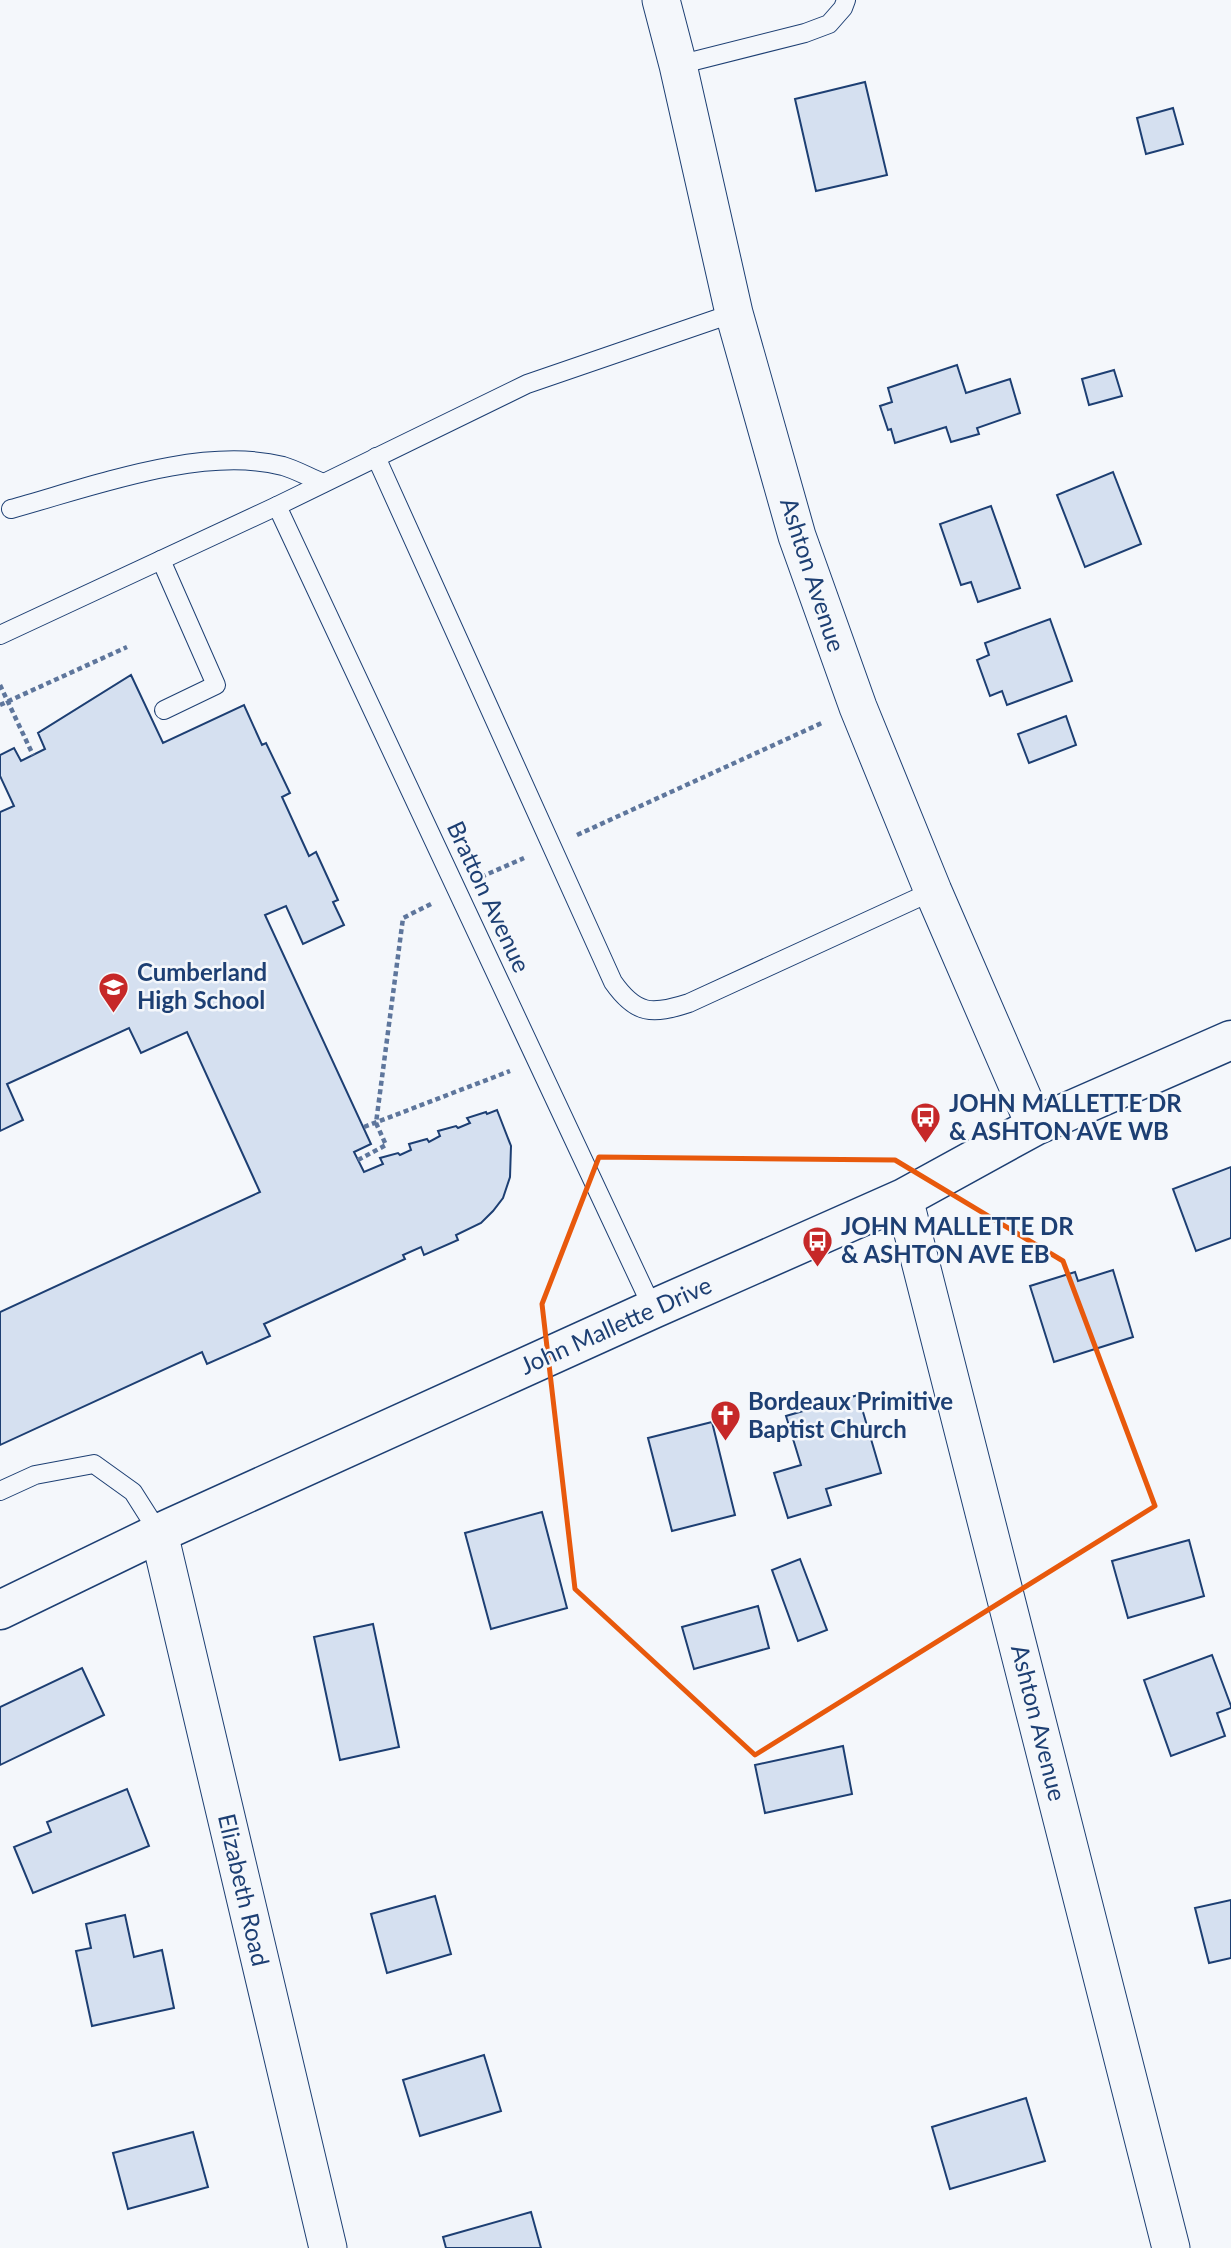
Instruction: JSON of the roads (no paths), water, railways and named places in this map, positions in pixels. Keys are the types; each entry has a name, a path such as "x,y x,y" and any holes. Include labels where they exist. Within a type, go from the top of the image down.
{"street":[{"name":"Ashton Avenue","path":"662,0 734,313 802,549 854,696 933,891 1035,1126"},
{"name":"John Mallette Drive","path":"0,1610 159,1533 904,1198 1035,1126 1231,1040"},
{"name":"Ashton Avenue","path":"904,1198 1171,2248"},
{"name":"Elizabeth Road","path":"159,1533 328,2248"}],"lane":[{"path":"678,65 805,33 829,24 843,8 846,0"},
{"path":"0,635 277,506 527,384 734,313"},
{"path":"376,457 612,982 624,998 636,1007 652,1011 689,1003 933,891"},
{"path":"12,509 162,468 219,461 251,461 285,466 323,483"},
{"name":"Bratton Avenue","path":"277,506 653,1309"},
{"path":"161,560 216,685 164,710"},
{"path":"0,1491 35,1475 94,1464 133,1492 159,1533"}],"place":[{"name":"Cumberland High School","path":"114,1014"},
{"name":"JOHN MALLETTE DR & ASHTON AVE WB","path":"926,1145"},
{"name":"JOHN MALLETTE DR & ASHTON AVE EB","path":"818,1268"},
{"name":"Bordeaux Primitive Baptist Church","path":"725,1443"}]}
